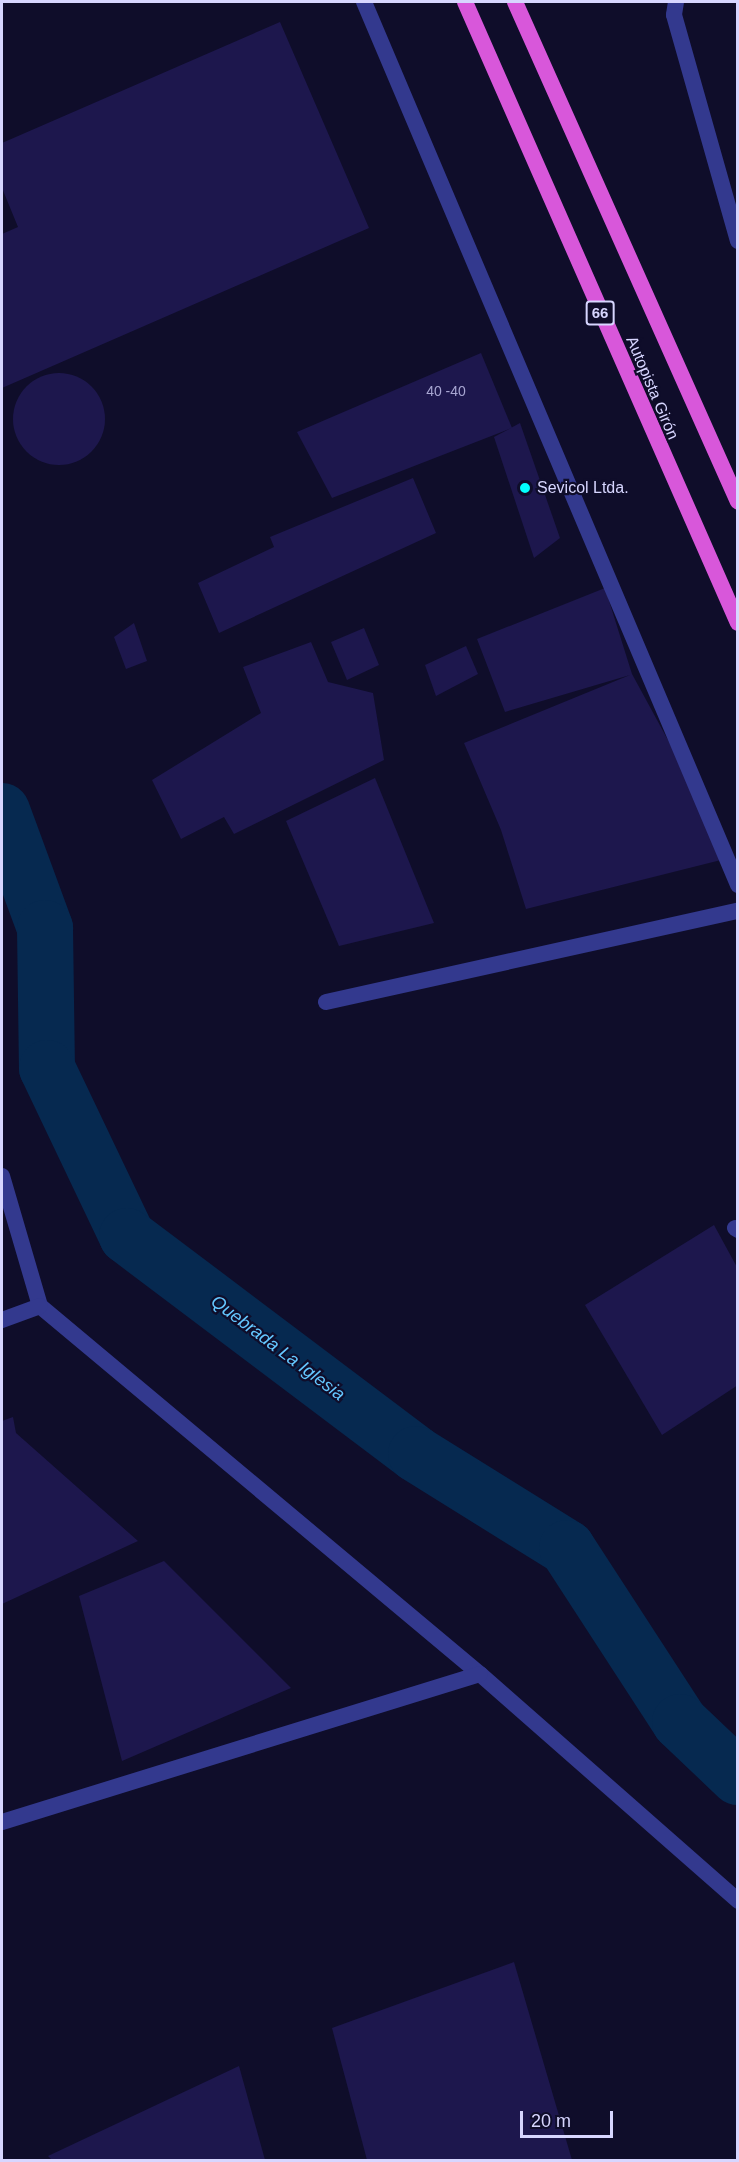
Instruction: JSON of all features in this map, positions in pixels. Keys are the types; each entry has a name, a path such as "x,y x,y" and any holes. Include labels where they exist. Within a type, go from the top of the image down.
{"highway":[{"name":"Autopista Girón","path":"465,2 738,623"},
{"name":"Autopista Girón","path":"515,2 738,502"}],"lane":[{"path":"364,2 738,885"},
{"path":"676,2 674,15 738,241"},
{"path":"326,1002 738,911"},
{"path":"2,1176 40,1306 480,1674 738,1901"},
{"path":"2,1320 40,1306"},
{"path":"2,1822 480,1674"}],"building":[{"path":"280,22 369,228 2,388 2,234 18,227 2,188 2,143"},
{"path":"481,353 512,428 332,498 297,432"},
{"path":"59,373 77,376 92,386 102,401 105,419 102,437 92,452 77,462 59,465 41,462 26,452 16,437 13,419 16,401 26,386 41,376"},
{"path":"520,423 560,538 534,558 494,437"},
{"path":"413,478 436,533 219,633 198,583 274,547 270,537"},
{"path":"605,588 632,674 681,764 721,860 526,909 501,830 464,743 630,675 505,712 477,639"},
{"path":"134,623 147,661 126,669 114,637"},
{"path":"364,628 379,665 347,680 331,642"},
{"path":"311,642 328,682 373,693 384,760 234,834 224,817 181,839 152,780 261,713 243,667"},
{"path":"466,646 478,674 436,696 425,665"},
{"path":"375,778 434,923 339,946 286,821"},
{"path":"714,1225 738,1269 738,1385 662,1435 585,1305"},
{"path":"13,1417 16,1433 138,1541 2,1604 2,1421"},
{"path":"164,1561 291,1688 122,1761 79,1596"},
{"path":"514,1962 572,2160 367,2160 332,2028"},
{"path":"239,2066 265,2160 52,2160 48,2156"}],"waterway":[{"name":"Quebrada La Iglesia","path":"2,811 45,928 47,1068 127,1236 416,1454 567,1548 680,1722 738,1777"}],"place":[{"name":"Sevicol Ltda.","path":"525,488"}]}
